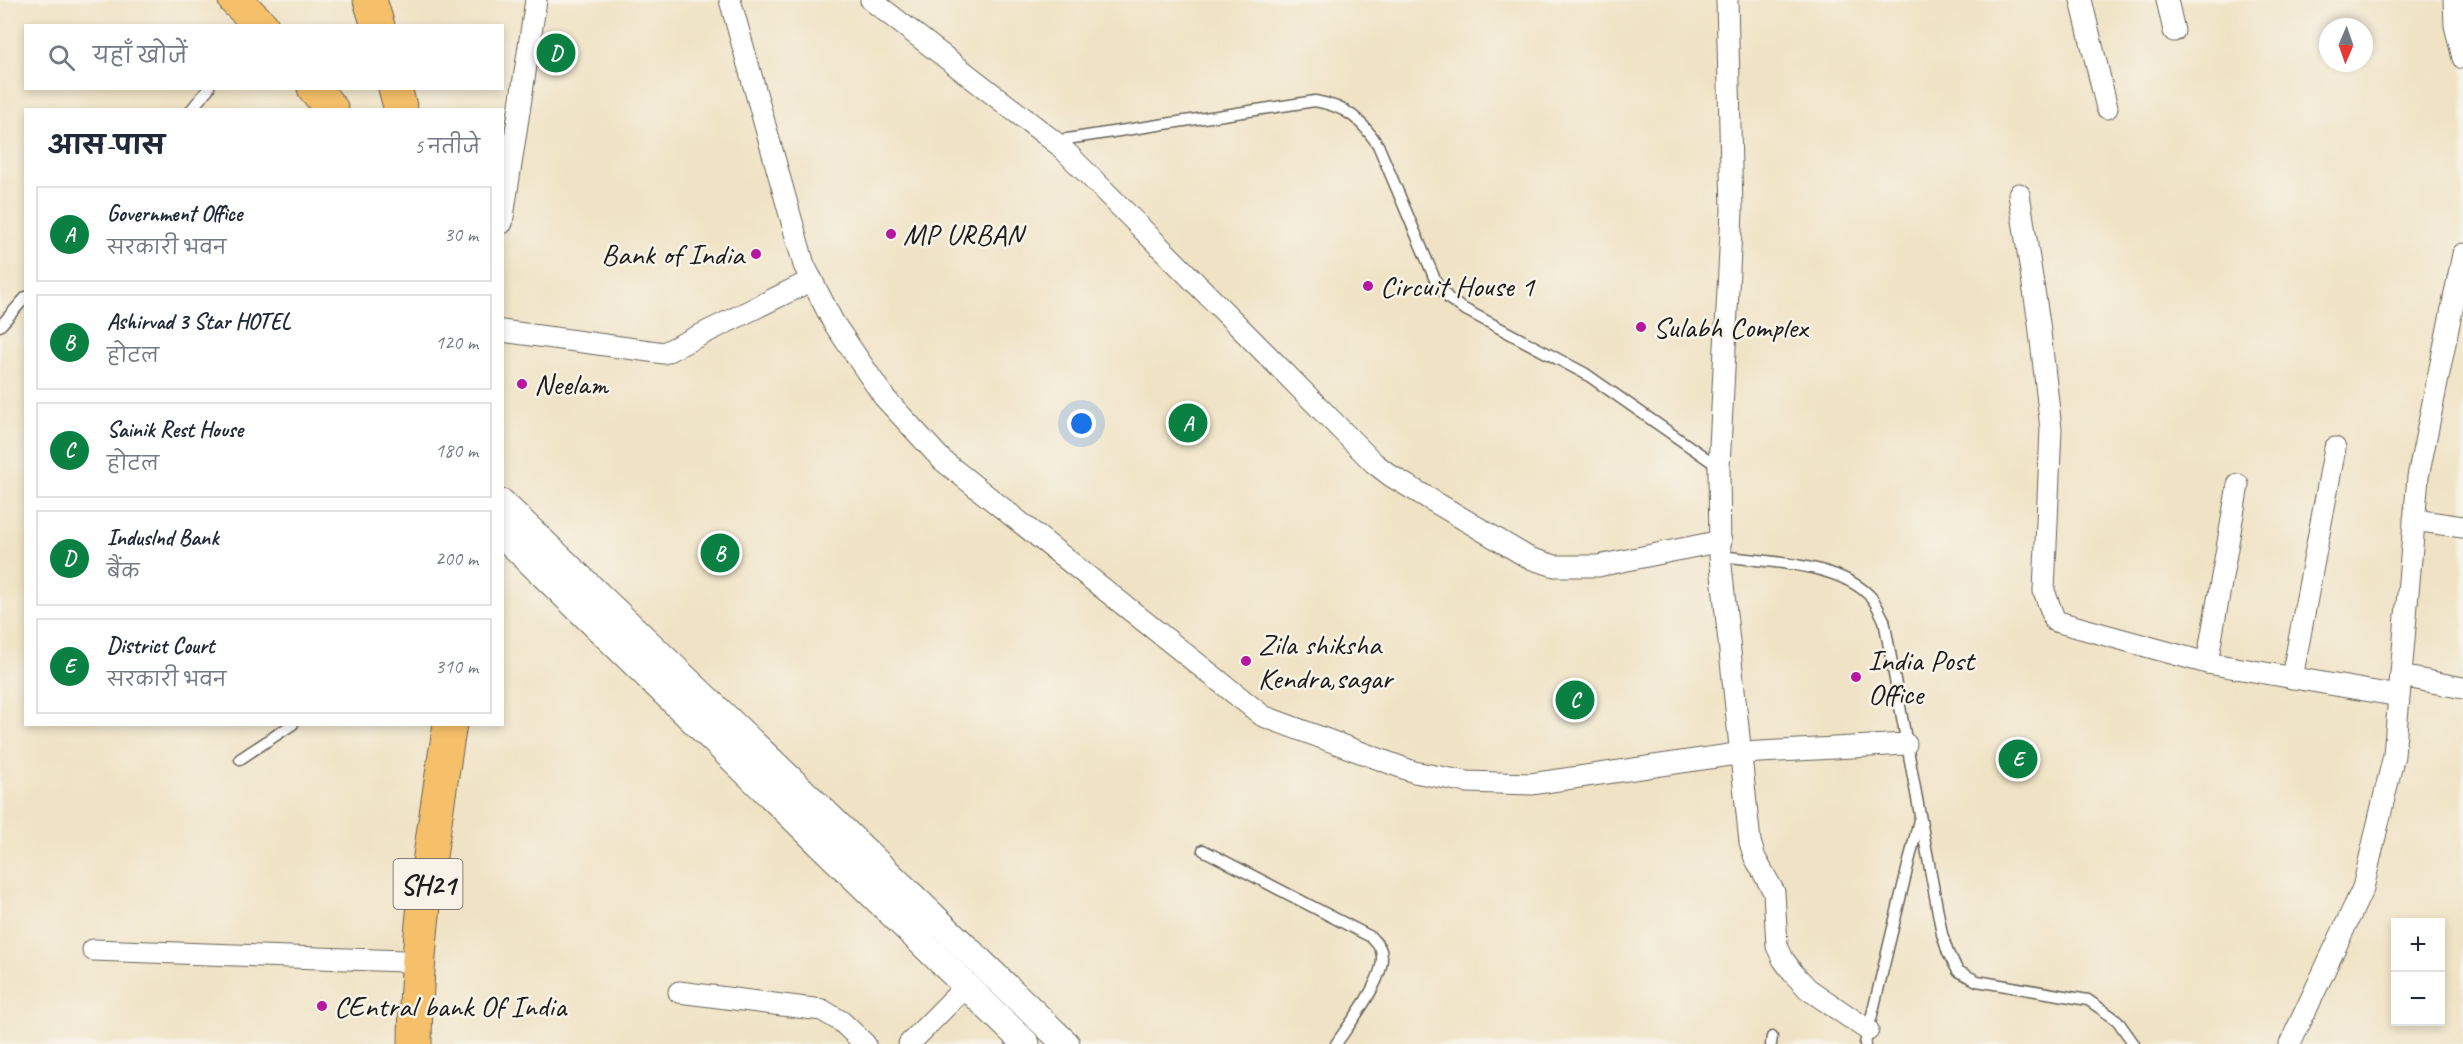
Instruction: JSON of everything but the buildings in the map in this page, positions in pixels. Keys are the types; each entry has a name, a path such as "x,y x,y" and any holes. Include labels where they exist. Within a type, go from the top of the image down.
{"main road":[{"path":"235,0 260,24"},
{"path":"351,0 357,24"},
{"path":"370,0 377,24"},
{"path":"316,90 330,108"},
{"path":"374,90 379,108"},
{"path":"396,90 400,108"},
{"name":"SH21","path":"399,1044 399,1010 430,726"},
{"name":"SH21","path":"416,1044 416,995 436,813 450,726"}],"street":[{"path":"504,199 509,138 536,0"},
{"path":"730,0 804,266 832,322 884,398 942,460 1263,716 1414,772 1467,782 1531,784 1743,753 1906,744"},
{"path":"871,0 1054,141 1374,463 1401,482 1529,558 1555,566 1598,567 1720,548"},
{"path":"1727,0 1732,211 1719,467 1720,548 1743,753 1750,842 1755,858 1774,892 1777,946 1793,973 1808,989 1866,1037"},
{"path":"2081,0 2107,108"},
{"path":"2167,0 2174,31"},
{"path":"2454,0 2455,25 2463,58"},
{"path":"2019,194 2039,323 2051,429 2044,591 2055,621 2207,663 2292,678 2463,688"},
{"path":"2290,1044 2363,888 2394,755 2418,477 2463,254"},
{"path":"504,332 664,353 812,280"},
{"path":"2292,678 2335,448"},
{"path":"2207,663 2238,485"},
{"path":"504,505 1066,1044"},
{"path":"2414,520 2463,527"},
{"path":"504,536 1026,1044"},
{"path":"93,950 404,961"},
{"path":"909,1044 966,986"},
{"path":"679,992 822,1010 842,1022 865,1044"}],"lane":[{"path":"193,108 207,90"},
{"path":"1054,141 1315,101 1342,109 1366,126 1378,145 1437,284 1449,299 1461,308 1586,374 1719,467"},
{"path":"0,326 24,299"},
{"path":"1720,548 1827,570 1852,582 1872,597 1884,620 1942,934 1948,953 1958,971 1977,981 2088,1000 2117,1020 2134,1044"},
{"path":"240,759 290,726"},
{"path":"1866,1037 1920,814"},
{"path":"1203,850 1371,937 1381,948 1382,962 1379,977 1336,1044"}],"place":[{"name":"Induslnd Bank","path":"556,53"},
{"name":"MP URBAN","path":"891,234"},
{"name":"Bank of India","path":"756,254"},
{"name":"Circuit House 1","path":"1368,286"},
{"name":"Sulabh Complex","path":"1641,327"},
{"name":"Neelam","path":"522,384"},
{"name":"Government Office","path":"1188,423"},
{"name":"Ashirvad 3 Star HOTEL","path":"720,553"},
{"name":"Zila shiksha Kendra,sagar","path":"1246,661"},
{"name":"India Post Office","path":"1856,677"},
{"name":"Sainik Rest House","path":"1575,700"},
{"name":"District Court","path":"2018,759"},
{"name":"CEntral bank Of India","path":"322,1006"}]}
